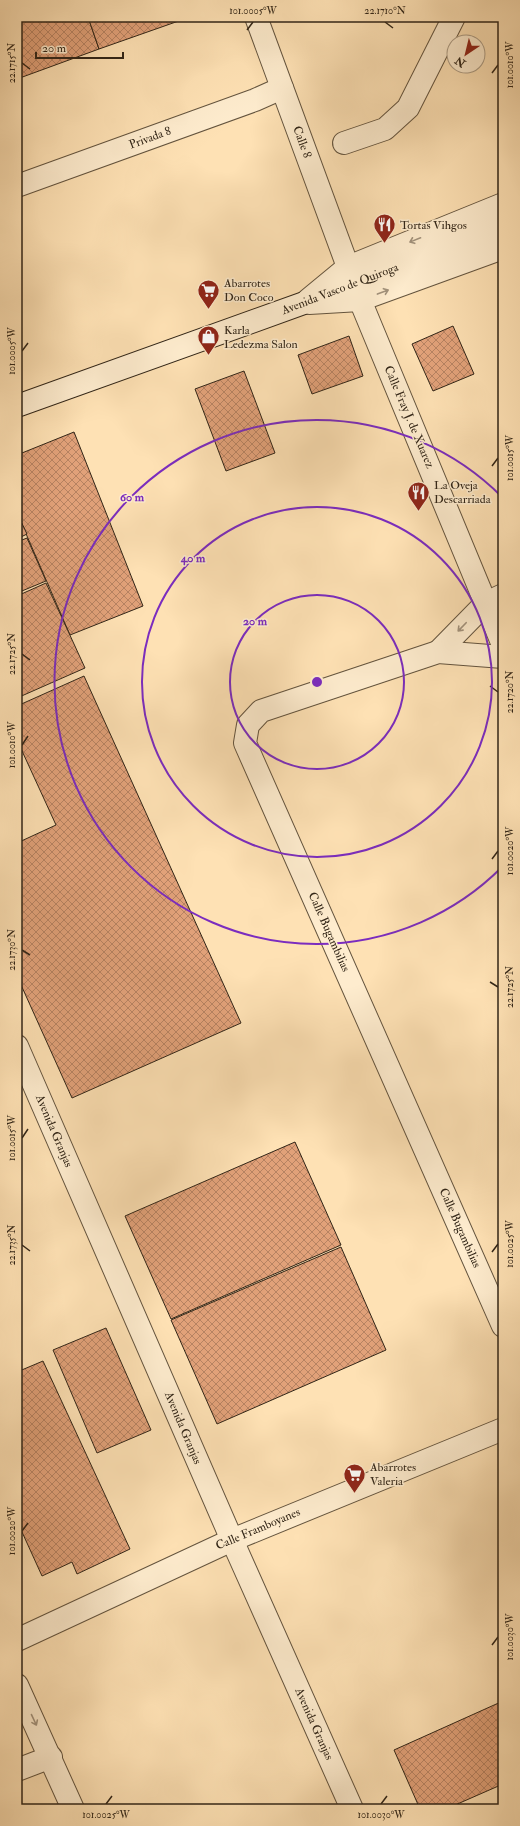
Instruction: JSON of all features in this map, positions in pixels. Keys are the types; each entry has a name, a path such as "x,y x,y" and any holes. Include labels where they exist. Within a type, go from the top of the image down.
{"street":[{"name":"Calle 8","path":"256,17 348,267"},
{"path":"344,143 385,129 408,108 454,17"},
{"name":"Privada 8","path":"17,186 255,100 282,88"},
{"path":"304,303 348,267 503,204"},
{"name":"Avenida Vasco de Quiroga","path":"17,406 304,303 503,227"},
{"path":"304,303 360,300 503,248"},
{"name":"Calle Fray J. de Xuarez","path":"360,300 494,599 503,645"},
{"name":"Calle Bugambilias","path":"438,652 494,599"},
{"name":"Calle Bugambilias","path":"503,657 438,652 261,711 248,725 245,743 503,1326"},
{"name":"Avenida Granjas","path":"17,1046 232,1540 352,1809"},
{"name":"Calle Framboyanes","path":"17,1640 232,1540 503,1429"},
{"path":"17,1685 51,1757 73,1809"},
{"path":"17,1770 51,1757"}],"building":[{"path":"17,17 88,17 99,49 17,79"},
{"path":"88,17 190,17 99,49"},
{"path":"453,326 474,374 433,391 412,344"},
{"path":"349,336 363,376 312,394 298,355"},
{"path":"244,371 275,453 226,471 195,389"},
{"path":"74,432 143,606 70,635 17,513 17,455"},
{"path":"17,513 27,534 17,539"},
{"path":"27,538 46,581 17,593 17,542"},
{"path":"46,583 85,668 17,698 17,596"},
{"path":"84,676 241,1023 72,1098 17,976 17,843 56,825 17,740 17,706"},
{"path":"295,1142 341,1245 171,1319 125,1216"},
{"path":"341,1247 386,1350 217,1424 171,1320"},
{"path":"106,1328 151,1430 97,1453 53,1350"},
{"path":"43,1361 130,1549 77,1574 72,1562 42,1576 17,1521 17,1372"},
{"path":"503,1701 503,1784 446,1809 420,1809 394,1750"}],"place":[{"name":"Tortas Vihgos","path":"384,244"},
{"name":"Abarrotes Don Coco","path":"209,310"},
{"name":"Karla Ledezma Salon","path":"208,356"},
{"name":"La Oveja Descarriada","path":"418,512"},
{"name":"Abarrotes Valeria","path":"354,1494"}]}
